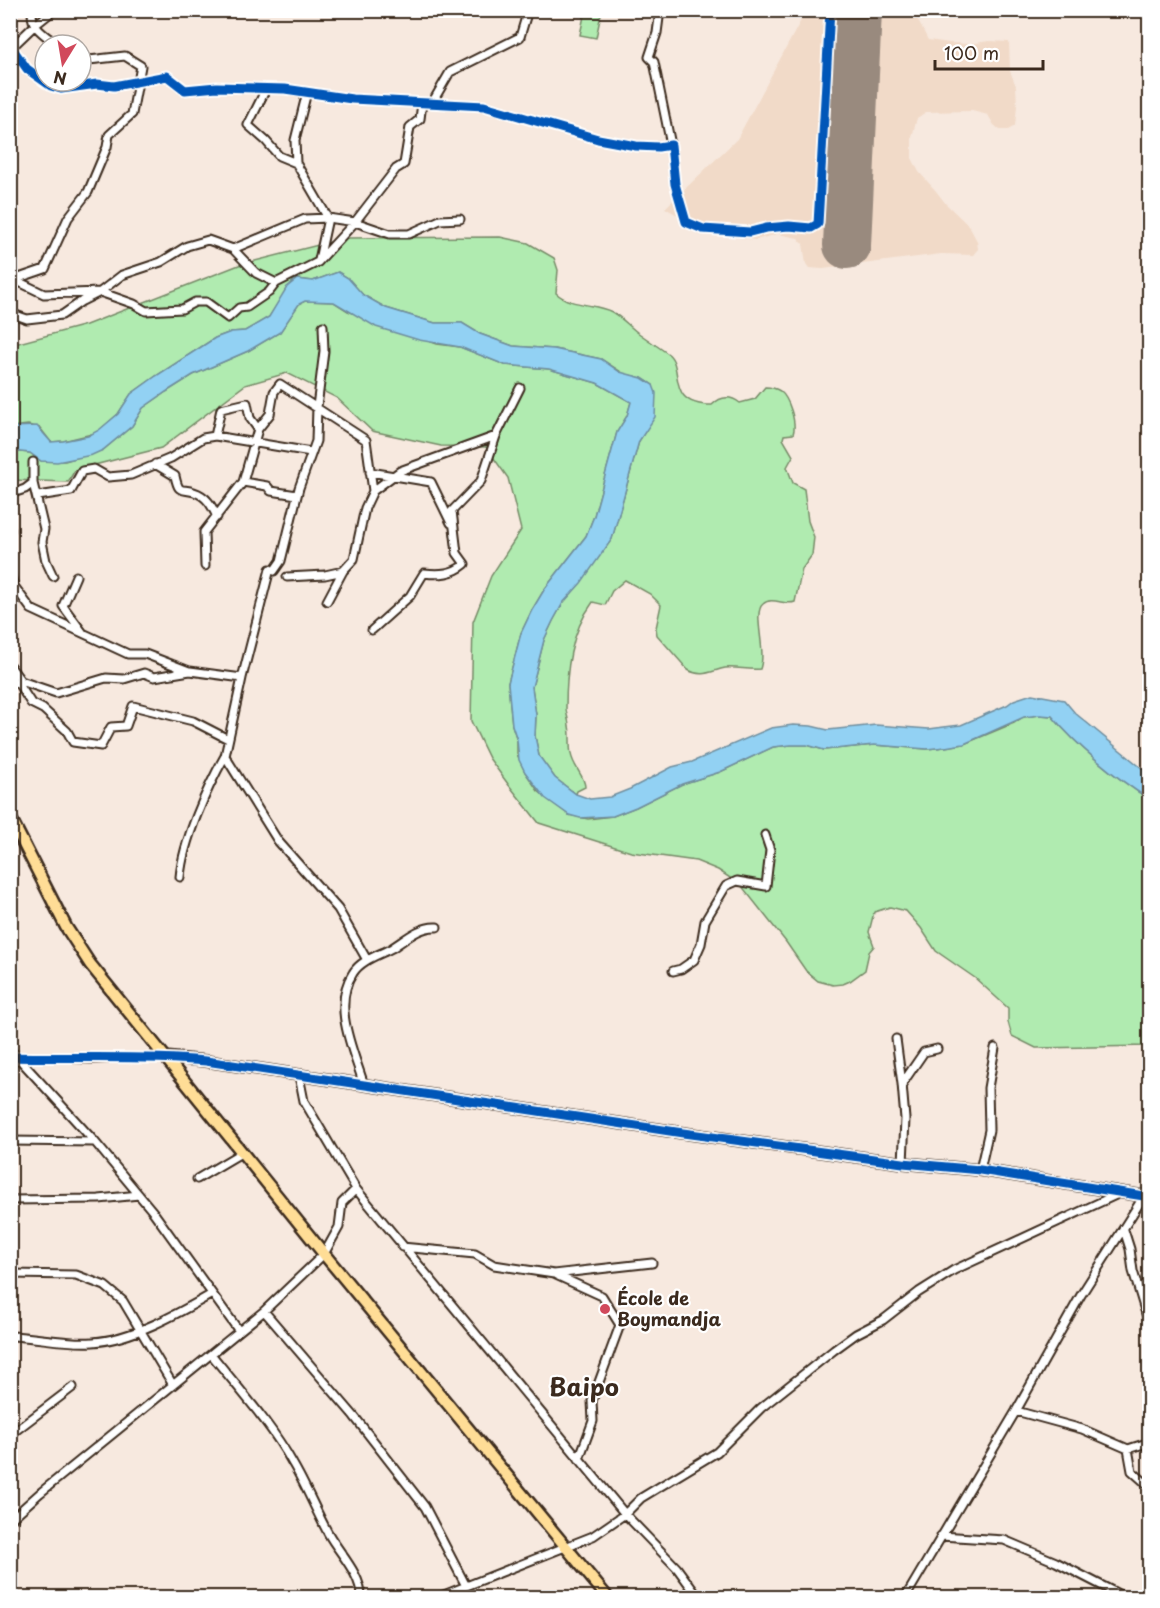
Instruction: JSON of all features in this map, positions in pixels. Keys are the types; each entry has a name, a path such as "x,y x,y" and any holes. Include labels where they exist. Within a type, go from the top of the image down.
{"main road":[{"path":"10,817 66,927 90,964 324,1254 609,1598"}],"street":[{"path":"33,10 31,15 34,26 43,33"},
{"path":"54,10 11,49 27,69 51,86 61,89 97,84 114,86 167,76 185,90 217,87 266,89 352,99 484,106 598,139 636,146 671,145"},
{"path":"432,104 450,72 520,38 528,10"},
{"path":"660,10 657,33 649,57 654,62 671,145 675,184 686,222 703,228 750,232 789,226 811,228 818,224 830,10"},
{"path":"12,279 45,269 68,219 88,192 107,147 109,135 132,114 141,66 125,56 93,60"},
{"path":"266,89 248,125 279,156 296,163"},
{"path":"307,92 295,140 296,163 328,218 318,262"},
{"path":"12,279 44,294 100,292 146,310 182,309 195,302 206,302 228,318 239,308 248,307 269,292 276,283 318,262 355,222 396,169 404,164 410,127 420,119 422,103"},
{"path":"233,249 304,219 328,218 355,222 390,234 409,234 440,220 460,219"},
{"path":"10,313 27,319 62,315 100,292 122,275 162,262 187,246 208,240 233,249 256,273 276,283"},
{"path":"180,877 181,863 202,803 225,756 242,678 272,570 281,561 297,495 316,441 323,326"},
{"path":"205,566 204,532 243,482 258,429 270,414 274,392 280,384 366,440 373,491"},
{"path":"372,630 410,596 424,573 436,575 450,573 465,564 457,553 452,511 482,480 496,436 520,388"},
{"path":"214,436 221,409 247,403 250,418 258,429"},
{"path":"38,496 71,491 82,471 94,469 108,477 145,471 203,438 214,436 311,452"},
{"path":"327,601 343,571 354,560 365,508 373,491 400,471 496,436"},
{"path":"33,462 33,483 42,518 42,542 46,561 53,576"},
{"path":"155,464 175,476 177,487 182,491 195,492 211,503 217,517"},
{"path":"370,472 431,482 454,528"},
{"path":"243,482 267,486 271,491 297,495"},
{"path":"10,494 25,489 33,483"},
{"path":"287,577 326,575 343,571"},
{"path":"10,572 14,586 31,609 84,634 128,654 145,654 190,671 242,678"},
{"path":"76,576 63,606 84,634"},
{"path":"10,666 31,703 43,709 67,731 73,742 101,746 111,728 126,726 133,706 193,721 228,739"},
{"path":"17,681 56,693 106,678 124,679 144,673 154,677 190,671"},
{"path":"10,687 17,681"},
{"path":"225,756 278,841 338,909 367,960"},
{"path":"673,971 681,969 694,960 701,944 705,921 726,886 737,881 766,886 770,850 765,835"},
{"path":"364,1085 344,1018 343,1000 353,973 367,960 388,950 426,926 437,927"},
{"path":"896,1039 905,1119 903,1163"},
{"path":"980,1170 989,1130 988,1088 995,1048"},
{"path":"10,1049 14,1057 95,1142 139,1195 239,1331"},
{"path":"902,1084 924,1052 937,1049"},
{"path":"14,1057 93,1059 164,1057 206,1061 683,1133 903,1163 980,1170 1147,1196 1081,1295 1016,1412 905,1598"},
{"path":"299,1076 304,1101 356,1189 625,1514 676,1568 699,1598"},
{"path":"10,1141 95,1142"},
{"path":"197,1179 242,1153"},
{"path":"10,1520 264,1311 324,1254 339,1227 342,1203 356,1189"},
{"path":"436,1598 593,1536 625,1514 641,1498 717,1452 761,1408 834,1350 856,1334 883,1320 919,1292 954,1270 1120,1193"},
{"path":"10,1200 99,1199 139,1195"},
{"path":"1124,1230 1130,1249 1132,1271 1149,1327"},
{"path":"402,1247 475,1254 494,1265 554,1274 652,1263"},
{"path":"10,1274 76,1275 105,1286 123,1301 173,1384"},
{"path":"554,1274 602,1296 620,1325 592,1401 593,1421 579,1459"},
{"path":"10,1336 92,1342 114,1339 180,1312 212,1294"},
{"path":"264,1311 354,1416 425,1507 466,1586"},
{"path":"211,1354 266,1423 294,1464 329,1536 362,1590 361,1598"},
{"path":"10,1435 73,1387"},
{"path":"1016,1412 1082,1429 1128,1449 1149,1442"},
{"path":"1128,1449 1132,1471 1149,1487"},
{"path":"941,1536 1004,1540 1056,1562 1126,1598"}],"shaded area":[{"path":"806,11 913,11 928,40 969,44 989,41 1009,42 1010,71 1016,86 1015,126 1008,130 1000,130 988,115 972,111 926,112 917,118 912,137 912,158 919,172 946,204 969,226 977,241 978,249 973,255 941,254 823,269 809,268 806,264 803,244 798,238 778,234 755,240 698,232 687,227 681,217 665,208 737,139"}],"green space":[{"path":"585,11 601,14 596,38 580,35"},
{"path":"500,237 528,243 554,258 558,270 556,293 569,301 612,312 667,353 675,367 681,392 687,399 712,405 726,398 740,403 755,399 765,387 780,391 789,405 794,424 793,434 784,435 783,439 793,456 787,467 793,483 804,489 808,521 814,537 812,555 802,569 795,602 770,601 763,604 760,609 762,661 760,669 725,668 702,674 688,670 657,635 656,628 661,605 650,594 625,580 612,591 605,605 593,602 579,626 568,666 566,708 570,729 570,751 585,787 576,794 555,778 539,756 535,736 536,715 532,687 544,640 553,621 563,603 612,539 639,441 646,430 653,385 642,378 624,374 601,359 554,349 513,346 480,334 462,323 435,323 386,308 363,295 348,278 338,272 313,281 297,279 293,281 269,317 245,331 231,332 215,338 156,376 131,394 118,414 96,433 51,442 40,428 28,425 11,427 11,345 86,325 239,265 346,238"},
{"path":"305,301 334,302 348,311 437,344 460,347 505,365 549,369 597,383 631,402 627,416 617,432 594,516 586,536 544,590 532,610 521,633 508,683 517,754 525,772 538,791 569,815 588,819 613,816 682,784 720,772 773,747 807,745 824,750 874,745 927,749 945,747 964,744 1023,717 1052,716 1098,761 1149,799 1149,1046 1036,1048 1012,1036 1008,1022 1008,1008 975,978 936,951 906,911 890,907 874,912 869,932 874,946 869,952 865,970 843,984 833,985 818,981 806,971 741,885 718,870 696,861 631,852 539,823 489,758 471,721 473,622 491,576 521,530 508,478 486,447 441,446 372,431 337,398 287,373 245,385 161,448 75,470 68,482 11,480 11,451 30,453 41,461 65,461 103,450 132,426 143,408 166,392 193,375 248,351 280,332 299,304"}],"water":[{"path":"338,272 348,278 363,295 386,308 435,323 462,323 480,334 513,346 554,349 601,359 620,372 642,378 653,385 656,393 655,417 639,441 612,539 581,583 563,603 553,621 544,640 532,687 536,715 535,736 539,756 555,778 576,794 590,799 610,797 672,767 692,762 771,728 793,725 828,730 876,725 929,729 961,725 1032,694 1064,700 1075,713 1149,774 1149,799 1098,761 1052,716 1040,715 1024,717 964,744 945,747 927,749 874,745 824,750 807,745 773,747 720,772 682,784 613,816 580,818 569,815 545,798 525,772 519,760 517,740 512,725 508,683 521,633 532,610 544,590 586,536 594,516 617,432 627,416 631,402 597,383 549,369 505,365 460,347 419,340 376,327 334,302 305,301 299,304 280,332 248,351 193,375 166,392 143,408 132,426 103,450 92,455 57,462 41,461 30,453 11,451 11,427 37,426 51,442 88,436 99,430 118,414 131,394 156,376 215,338 231,332 245,331 269,317 287,287 297,279 313,281"}],"runway":[{"path":"847,245 858,10"}],"cycle path":[{"path":"12,48 27,69 51,86 61,89 97,84 114,86 167,76 185,90 217,87 285,89 352,99 484,106 598,139 636,146 671,145 675,184 686,222 703,229 750,232 789,226 811,228 818,224 830,10"},
{"path":"10,1057 157,1058 206,1061 683,1133 903,1163 980,1170 1150,1197"}],"place":[{"name":"École de Boymandja","path":"605,1309"}],"district":[{"name":"Baipo","path":"584,1388"}]}
